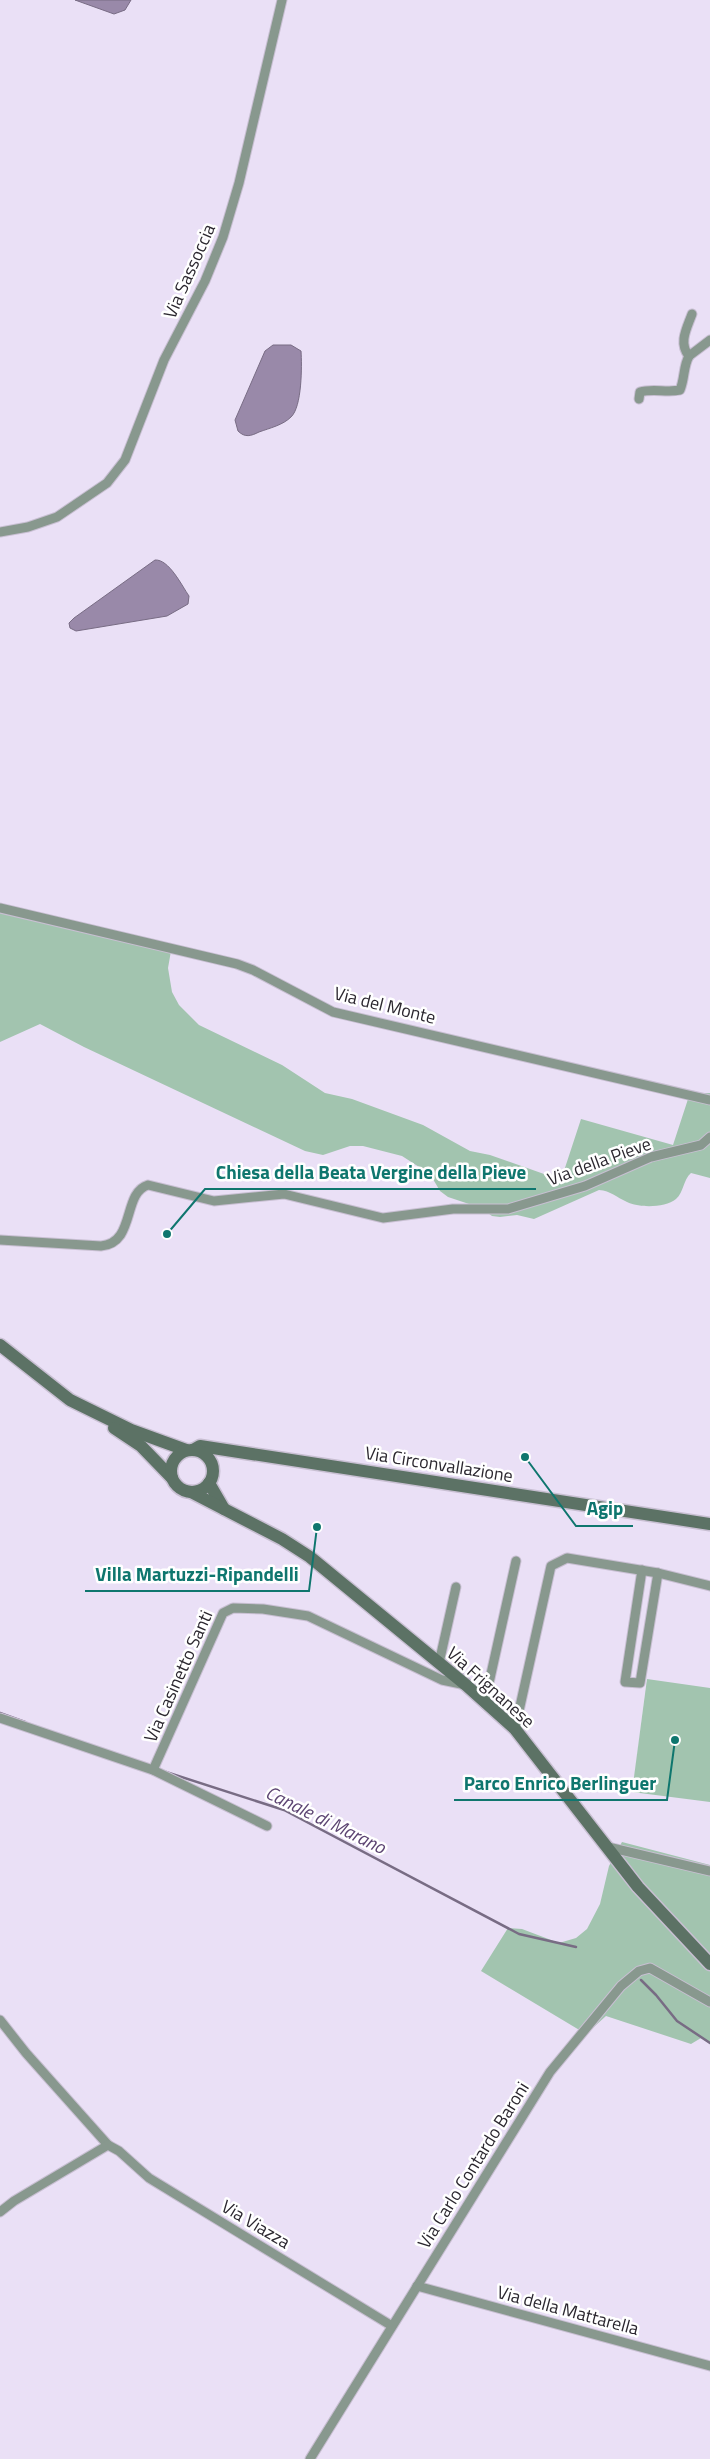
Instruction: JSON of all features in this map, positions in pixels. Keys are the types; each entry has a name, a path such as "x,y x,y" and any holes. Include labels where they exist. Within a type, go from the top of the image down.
{"main road":[{"path":"0,1345 70,1400 101,1416 117,1431 141,1446 172,1478 178,1487 191,1492 204,1488 209,1483 213,1472 210,1461 200,1451 190,1450 176,1457 172,1463 172,1478"},
{"name":"Via Circonvallazione","path":"101,1416 132,1430 190,1450 200,1446 710,1524"},
{"path":"210,1461 216,1454 226,1450"},
{"path":"209,1483 224,1509"},
{"name":"Via Frignanese","path":"191,1492 282,1539 310,1557 485,1701 515,1729 655,1906 710,1964"}],"street":[{"name":"Via Sassoccia","path":"0,532 28,527 57,517 100,489 120,470 130,450 164,360 205,282 229,218 282,0"},
{"path":"689,356 684,350 683,341 692,314"},
{"path":"639,399 640,392 648,389 670,392 680,390 684,381 684,365 689,356 710,340"},
{"name":"Via del Monte","path":"0,908 237,964 253,970 333,1012 710,1102"},
{"name":"Via della Pieve","path":"0,1240 111,1245 120,1236 138,1190 148,1185 214,1201 284,1194 383,1218 453,1209 508,1209 586,1186 651,1157 701,1145 710,1137"},
{"path":"515,1729 551,1566 567,1558 642,1570 707,1585 710,1592"},
{"path":"485,1701 516,1561"},
{"path":"642,1570 625,1682 640,1683 658,1573"},
{"path":"439,1663 456,1588"},
{"name":"Via Casinetto Santi","path":"154,1768 224,1612 229,1609 262,1609 308,1616 442,1680 466,1685"},
{"name":"Via Casinetto Santi","path":"0,1718 154,1768 267,1826"},
{"path":"608,1847 710,1871"},
{"name":"Via Carlo Contardo Baroni","path":"310,2459 550,2072 629,1978 639,1971 650,1968 710,2002"},
{"name":"Via Viazza","path":"0,2020 33,2061 108,2145 119,2151 149,2178 392,2326"},
{"path":"0,2212 14,2201 108,2145"},
{"name":"Via della Mattarella","path":"417,2286 710,2366"}],"green space":[{"path":"0,907 171,951 168,968 172,992 179,1005 199,1025 282,1065 325,1093 352,1099 423,1125 470,1151 490,1155 561,1180 581,1119 673,1145 690,1093 710,1093 710,1178 691,1173 676,1199 665,1204 645,1206 632,1204 610,1193 599,1190 534,1219 517,1215 492,1216 481,1208 448,1197 440,1191 430,1174 402,1156 363,1146 350,1146 323,1155 305,1151 84,1047 40,1024 0,1042"},
{"path":"647,1679 710,1688 710,1802 632,1792"},
{"path":"622,1842 710,1865 710,2044 701,2038 691,2044 606,2016 586,2034 481,1971 508,1928 522,1929 559,1943 576,1938 587,1929 600,1904 609,1866"}],"shaded area":[{"path":"75,0 131,0 125,10 114,14"},
{"path":"273,345 291,345 301,351 300,386 295,412 291,417 276,426 253,435 243,435 238,431 235,420 265,351"},
{"path":"155,560 165,564 175,574 189,596 188,604 167,616 76,631 70,628 69,623 74,618"}],"waterway":[{"name":"Canale di Marano","path":"0,1713 25,1722"},
{"name":"Canale di Marano","path":"166,1772 284,1810 519,1934 576,1947"},
{"name":"Canale di Marano","path":"641,1980 677,2021 710,2043"}],"place":[{"name":"Chiesa della Beata Vergine della Pieve","path":"167,1234"},
{"name":"Agip","path":"525,1457"},
{"name":"Villa Martuzzi-Ripandelli","path":"317,1527"},
{"name":"Parco Enrico Berlinguer","path":"675,1740"}]}
